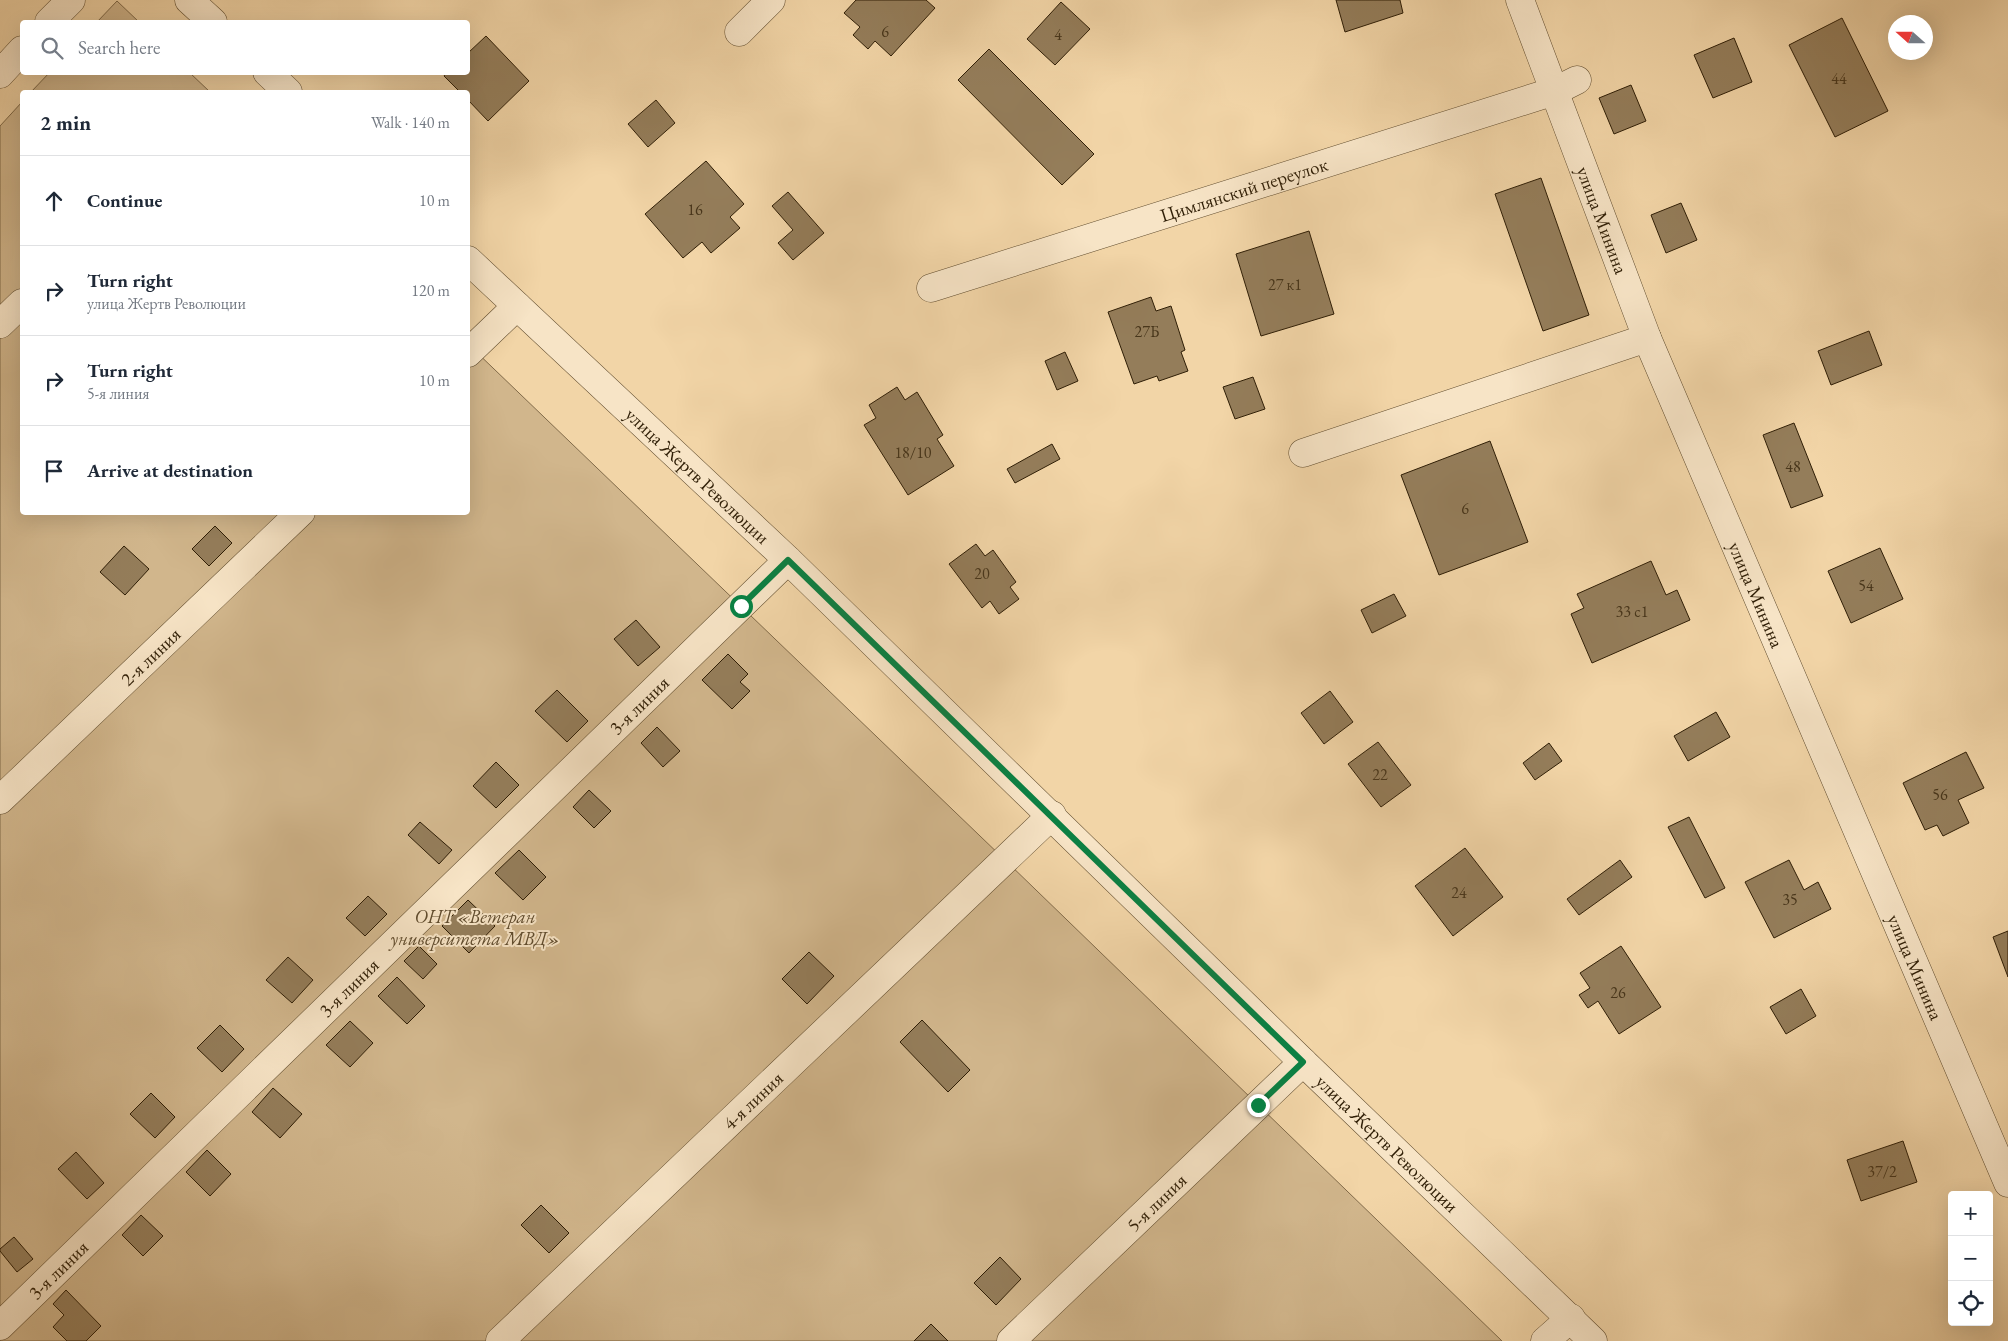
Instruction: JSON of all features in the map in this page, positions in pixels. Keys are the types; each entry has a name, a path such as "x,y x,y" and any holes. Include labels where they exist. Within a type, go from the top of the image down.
{"street":[{"path":"51,20 71,0"},
{"path":"189,0 211,20"},
{"path":"739,32 771,0"},
{"name":"улица Минина","path":"1520,0 1566,86 1647,338 2008,1183"},
{"path":"0,74 20,52"},
{"path":"270,75 286,90"},
{"name":"Цимлянский переулок","path":"930,288 1566,86"},
{"name":"улица Жертв Революции","path":"470,262 788,560 1052,815 1303,1062 1593,1341"},
{"path":"0,324 20,305"},
{"path":"470,351 517,306"},
{"path":"1303,453 1647,338"},
{"name":"2-я линия","path":"0,800 298,515"},
{"name":"3-я линия","path":"0,1326 788,560"},
{"name":"4-я линия","path":"500,1341 1052,815"},
{"name":"5-я линия","path":"1011,1341 1303,1062"},
{"path":"1545,1341 1571,1318"}],"green space":[{"path":"117,1 137,20 99,20"},
{"path":"47,75 192,75 208,90 33,90"},
{"name":"ОНТ «Ветеран университета МВД»","path":"20,104 20,515 470,515 470,346 1502,1341 0,1341 0,126"}],"building":[{"path":"856,0 926,0 935,8 891,56 875,41 868,49 853,35 860,27 844,13"},
{"path":"1336,0 1400,0 1403,13 1345,32"},
{"path":"1061,2 1090,29 1055,65 1027,39"},
{"path":"1842,18 1888,111 1835,137 1789,45"},
{"path":"486,36 529,81 488,121 470,102 470,90 458,90 444,76 470,75 470,51"},
{"path":"1734,38 1752,82 1713,98 1694,55"},
{"path":"989,49 1094,154 1062,185 958,80"},
{"path":"1631,85 1646,121 1614,134 1599,98"},
{"path":"656,100 675,123 648,147 628,124"},
{"path":"706,161 744,204 730,217 740,228 711,253 702,242 683,258 645,214"},
{"path":"1541,178 1589,315 1543,331 1495,194"},
{"path":"788,192 824,233 793,260 778,243 793,230 772,206"},
{"path":"1681,203 1697,240 1666,253 1651,215"},
{"path":"1309,231 1334,314 1261,336 1236,254"},
{"path":"1151,297 1156,311 1171,306 1185,350 1181,352 1188,371 1159,381 1157,376 1134,384 1108,312"},
{"path":"1869,331 1882,365 1831,385 1818,351"},
{"path":"1065,352 1078,381 1057,390 1045,361"},
{"path":"1253,377 1265,409 1235,419 1223,387"},
{"path":"897,387 905,400 917,392 943,435 937,439 954,466 908,495 864,425 876,418 869,405"},
{"path":"1794,423 1823,496 1791,508 1763,435"},
{"path":"1490,441 1528,542 1439,575 1401,475"},
{"path":"1052,444 1060,459 1015,483 1007,469"},
{"path":"215,526 232,543 209,566 192,549"},
{"path":"976,544 985,556 993,550 1016,582 1010,587 1019,599 999,614 990,601 982,608 949,564"},
{"path":"124,546 149,569 125,595 100,572"},
{"path":"1880,548 1903,599 1851,623 1828,571"},
{"path":"1651,561 1666,595 1677,590 1690,620 1592,663 1571,614 1584,608 1577,594"},
{"path":"1394,594 1406,616 1372,633 1361,610"},
{"path":"636,620 660,647 638,666 614,639"},
{"path":"728,654 748,674 740,682 750,691 732,709 702,680"},
{"path":"557,690 588,721 567,742 535,711"},
{"path":"1330,691 1353,722 1324,744 1301,713"},
{"path":"1716,712 1730,737 1688,761 1674,736"},
{"path":"657,727 680,751 663,767 641,743"},
{"path":"1378,742 1411,785 1381,807 1348,764"},
{"path":"1549,743 1562,761 1535,780 1523,763"},
{"path":"1966,752 1984,788 1958,800 1969,823 1943,836 1937,825 1925,830 1903,783"},
{"path":"496,762 519,785 496,808 473,786"},
{"path":"589,790 611,811 594,828 573,807"},
{"path":"1689,817 1725,888 1705,898 1668,827"},
{"path":"420,822 452,850 439,864 408,835"},
{"path":"1465,848 1503,897 1453,936 1415,886"},
{"path":"519,850 546,877 523,900 495,873"},
{"path":"1620,860 1632,877 1579,915 1567,899"},
{"path":"1789,860 1804,890 1818,882 1831,909 1774,938 1745,882"},
{"path":"368,896 387,914 365,936 346,918"},
{"path":"468,900 495,926 469,953 442,926"},
{"path":"2008,931 2008,977 1993,937"},
{"path":"419,946 437,964 423,979 404,961"},
{"path":"1621,946 1661,1007 1619,1034 1598,1001 1588,1008 1579,995 1590,988 1580,973"},
{"path":"809,952 834,976 807,1004 782,979"},
{"path":"288,957 313,980 292,1003 266,980"},
{"path":"397,977 425,1006 407,1024 378,996"},
{"path":"1801,989 1816,1016 1786,1034 1770,1007"},
{"path":"922,1020 970,1070 948,1092 900,1042"},
{"path":"350,1021 373,1043 350,1067 326,1045"},
{"path":"220,1025 244,1049 222,1072 197,1048"},
{"path":"273,1088 302,1114 280,1138 252,1112"},
{"path":"151,1093 175,1117 155,1138 130,1114"},
{"path":"1903,1141 1917,1182 1861,1201 1847,1160"},
{"path":"207,1150 231,1174 210,1196 186,1172"},
{"path":"76,1152 104,1183 87,1199 58,1169"},
{"path":"541,1205 569,1233 549,1253 521,1225"},
{"path":"141,1215 163,1236 143,1256 122,1235"},
{"path":"14,1237 33,1259 17,1272 0,1251"},
{"path":"1000,1257 1021,1279 996,1305 974,1283"},
{"path":"66,1290 101,1326 86,1341 67,1341 53,1327 64,1315 53,1304"},
{"path":"931,1324 948,1341 914,1341"}],"route":[{"path":"741,606 788,560 1052,815 1303,1062 1258,1105"}]}
